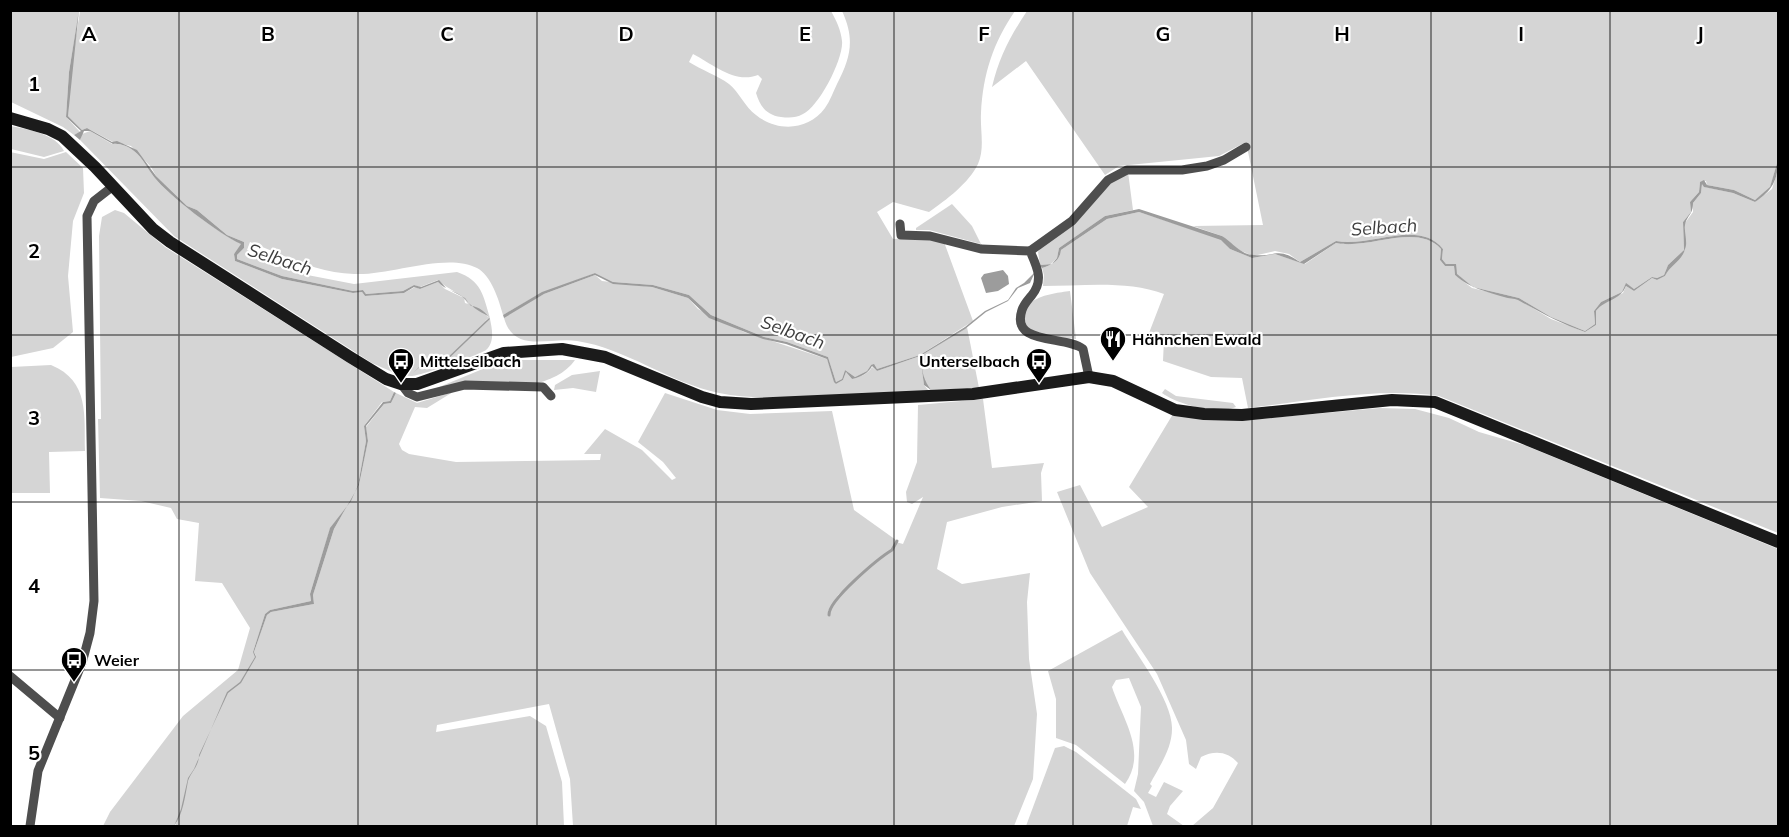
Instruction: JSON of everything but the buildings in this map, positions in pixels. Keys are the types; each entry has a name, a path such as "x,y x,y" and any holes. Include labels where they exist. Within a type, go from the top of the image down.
{"street":[{"path":"10,118 48,129 62,136 153,229 197,260 386,379 401,384 417,384 504,353 545,349 592,353 702,397 720,402 751,404 973,394 1089,377 1113,381 1175,410 1204,414 1242,415 1392,399 1435,402 1779,542"},
{"path":"900,224 901,235 930,236 981,249 1030,251 1072,221 1108,180 1127,170 1182,170 1207,166 1224,160 1246,147"},
{"path":"30,826 38,771 82,663 90,633 94,600 87,216 94,201 112,187"},
{"path":"1030,251 1039,276 1039,285 1023,306 1019,317 1023,329 1031,336 1076,342 1083,349 1089,377"},
{"path":"401,384 417,397 465,385 543,387 551,396"},
{"path":"10,676 60,718"}],"shaded area":[{"path":"79,10 68,116 82,130 87,128 112,142 117,141 137,150 156,176 187,206 197,210 227,235 244,242 244,248 237,255 237,259 282,276 353,291 363,290 366,294 403,291 414,285 421,287 439,280 446,288 438,282 420,289 414,287 404,293 365,296 362,292 353,293 282,279 235,261 234,254 241,244 208,224 182,204 161,185 134,151 124,145 113,144 90,131 84,131 80,140 74,135 81,131 66,117 69,72"},
{"path":"10,11 79,11 69,72 66,117 80,132 74,135 63,127 11,102"},
{"path":"80,11 831,11 842,41 839,59 816,102 809,110 798,116 787,118 776,116 764,109 756,93 762,79 758,75 741,77 733,75 693,54 689,62 729,84 752,112 764,121 792,127 818,116 827,105 846,65 850,39 842,11 1015,11 990,59 981,113 981,152 974,171 956,191 929,212 893,202 877,212 893,239 929,238 944,242 973,321 920,355 877,369 871,365 867,371 855,377 845,370 842,379 836,382 828,357 787,342 764,337 711,315 689,295 653,285 613,282 595,273 536,296 503,315 497,295 486,276 477,268 464,264 434,263 368,274 340,273 300,262 250,242 247,250 297,273 354,284 457,272 477,284 490,318 474,306 489,318 485,321 490,319 492,335 489,347 473,356 425,373 406,376 396,373 372,363 174,236 80,140 82,134 90,131 112,144 123,145 134,151 161,185 182,204 208,224 242,244 234,254 235,261 282,279 353,293 362,292 365,296 404,293 415,287 420,289 438,282 445,289 462,297 438,280 420,287 414,285 403,291 366,294 363,290 353,291 282,276 237,259 237,255 244,248 244,242 227,235 197,210 187,206 156,176 151,167 131,146 113,142 87,128 82,130 68,116 71,68"},
{"path":"1027,11 1778,11 1778,160 1770,188 1755,200 1734,190 1707,185 1706,181 1700,182 1699,192 1690,202 1691,212 1683,222 1684,250 1668,265 1664,275 1657,278 1652,277 1634,289 1626,284 1622,292 1601,302 1594,311 1595,324 1585,331 1551,317 1519,298 1473,287 1456,274 1455,264 1446,264 1442,259 1443,249 1433,240 1421,236 1336,241 1300,262 1289,254 1275,251 1253,256 1232,247 1222,236 1193,226 1263,225 1246,142 1219,156 1119,166 1105,175 1026,61 992,87 1006,47"},
{"path":"10,126 48,136 55,140 64,151 44,157 11,149"},
{"path":"10,152 44,159 66,152 83,168 84,193 73,221 68,276 73,332 53,348 11,357"},
{"path":"1778,160 1773,184 1766,194 1755,202 1733,193 1704,187 1702,184 1701,193 1693,203 1691,212 1690,202 1699,192 1700,182 1704,180 1707,185 1734,190 1755,200 1770,187"},
{"path":"1778,170 1778,533 1439,396 1368,394 1248,408 1242,378 1211,377 1163,361 1164,339 1149,333 1164,294 1120,285 1043,286 1042,268 1055,262 1061,250 1107,219 1139,212 1221,239 1230,249 1252,258 1275,254 1305,264 1336,243 1363,243 1406,237 1431,241 1441,249 1440,260 1445,266 1454,266 1455,275 1472,288 1518,299 1551,319 1585,332 1596,325 1596,311 1602,303 1623,293 1626,286 1634,291 1652,278 1657,280 1665,276 1669,266 1685,250 1685,223 1693,212 1693,203 1701,193 1702,184 1704,183 1705,187 1733,193 1755,202 1772,189"},
{"path":"1128,172 1133,210 1105,216 1059,248 1057,258 1051,264 1040,265 1038,252 1042,245 1073,226 1109,184"},
{"path":"952,204 972,226 981,244 929,230 916,230"},
{"path":"1139,209 1222,236 1241,251 1249,254 1281,253 1300,262 1336,241 1421,236 1433,240 1443,249 1442,259 1446,264 1456,264 1457,274 1472,286 1455,275 1454,266 1445,266 1440,260 1441,249 1431,241 1419,238 1336,243 1304,264 1275,254 1252,258 1230,249 1221,240 1139,212 1107,219 1061,250 1059,257 1052,264 1057,258 1059,248 1105,216"},
{"path":"115,210 124,213 165,247 394,392 390,401 382,402 364,426 366,441 355,493 359,485 368,441 366,427 384,404 391,403 396,393 417,403 453,392 427,408 415,407 399,444 402,450 409,454 456,462 600,460 601,454 584,454 605,429 642,450 672,480 676,478 663,462 638,442 665,393 717,410 750,414 832,411 854,510 896,540 892,549 838,595 828,611 829,616 837,600 856,580 893,550 896,542 903,544 923,497 912,504 907,502 906,492 917,462 918,405 983,399 992,468 1044,463 1041,473 1042,501 1002,507 947,522 937,569 962,584 1030,573 1027,602 1029,659 1037,714 1033,779 1014,826 573,826 570,779 549,704 437,725 436,732 530,716 546,726 562,782 564,826 175,826 180,812 174,826 103,826 110,812 183,716 238,670 250,628 222,583 195,581 199,523 177,519 171,508 141,501 100,498 99,236 102,217","holes":["346,507 334,529 313,595 314,604 271,612 267,615 254,652 256,656 253,652 265,614 270,610 311,601 310,594 330,529"]},
{"path":"1691,212 1685,228 1686,246 1681,257 1665,276 1657,280 1652,278 1634,291 1626,286 1623,291 1620,295 1596,311 1596,325 1585,332 1559,322 1518,300 1474,287 1519,298 1551,317 1585,331 1595,324 1594,311 1601,302 1622,292 1626,283 1634,289 1652,277 1657,278 1664,275 1668,265 1684,250 1683,222"},
{"path":"1003,270 1008,276 1009,284 998,291 986,293 981,278 984,274"},
{"path":"1035,272 1030,283 1018,288 1008,301 986,312 965,329 922,355 923,374 931,390 924,385 920,356 877,371 872,366 866,373 852,379 846,372 843,380 836,384 827,359 786,344 763,339 709,318 688,298 652,287 613,284 595,275 544,294 504,318 503,315 542,292 595,273 613,282 653,285 689,295 711,315 764,337 787,342 828,357 836,382 842,379 845,370 855,377 867,371 871,365 874,364 877,369 920,355 965,327 985,311 1008,300 1016,288"},
{"path":"595,275 602,281 652,287 688,298 698,309 744,332 827,359 836,384 843,380 846,372 852,379 866,373 872,367 877,371 920,356 924,385 929,391 801,397 729,395 683,382 595,345 566,340 533,342 516,336 509,329 504,318 506,314 544,294"},
{"path":"1070,291 1076,339 1041,335 1027,327 1025,317 1031,303 1045,296"},
{"path":"472,306 482,310 490,319 444,363 436,366 424,363 413,373 424,362 436,365 443,362 489,318"},
{"path":"967,327 979,388 931,390 923,374 922,355"},
{"path":"522,360 575,360 557,376 534,384 427,392 490,366"},
{"path":"51,365 73,380 79,390 84,413 85,451 49,452 50,493 11,493 11,367"},
{"path":"600,371 596,392 573,388 554,390 555,385 572,375"},
{"path":"1165,389 1176,396 1233,403 1236,407 1219,410 1188,405 1162,393"},
{"path":"394,392 396,393 391,403 384,404 366,426 368,441 359,485 355,493 366,441 364,426 383,402 390,401"},
{"path":"1380,408 1415,409 1449,418 1479,432 1524,445 1778,549 1778,826 1192,826 1213,808 1238,763 1225,754 1211,753 1201,757 1196,769 1189,764 1186,740 1157,674 1090,573 1057,492 1080,485 1102,527 1148,507 1129,487 1173,414 1249,420"},
{"path":"347,506 334,529 313,595 314,604 271,612 267,615 254,652 256,657 241,683 228,693 211,729 227,692 240,682 255,657 253,652 265,614 270,610 311,601 310,594 330,528"},
{"path":"1122,630 1160,692 1171,718 1170,744 1150,784 1152,786 1148,793 1156,797 1164,782 1183,791 1170,806 1167,814 1184,826 1153,826 1144,802 1134,791 1138,774 1141,707 1129,678 1116,680 1112,687 1134,747 1134,760 1125,784 1076,745 1056,738 1056,699 1048,671"},
{"path":"1064,746 1076,752 1136,799 1141,809 1133,807 1127,826 1026,826 1055,748"},
{"path":"199,758 188,781 182,811 174,826 181,809 188,778"}],"waterway":[{"path":"829,615 831,608 845,590 892,550 897,541"}],"place":[{"name":"Hähnchen Ewald","path":"1113,362"},
{"name":"Mittelselbach","path":"401,384"},
{"name":"Unterselbach","path":"1039,384"},
{"name":"Weier","path":"74,683"}],"water label":[{"name":"Selbach","path":"1384,227"},
{"name":"Selbach","path":"280,259"},
{"name":"Selbach","path":"793,332"}]}
